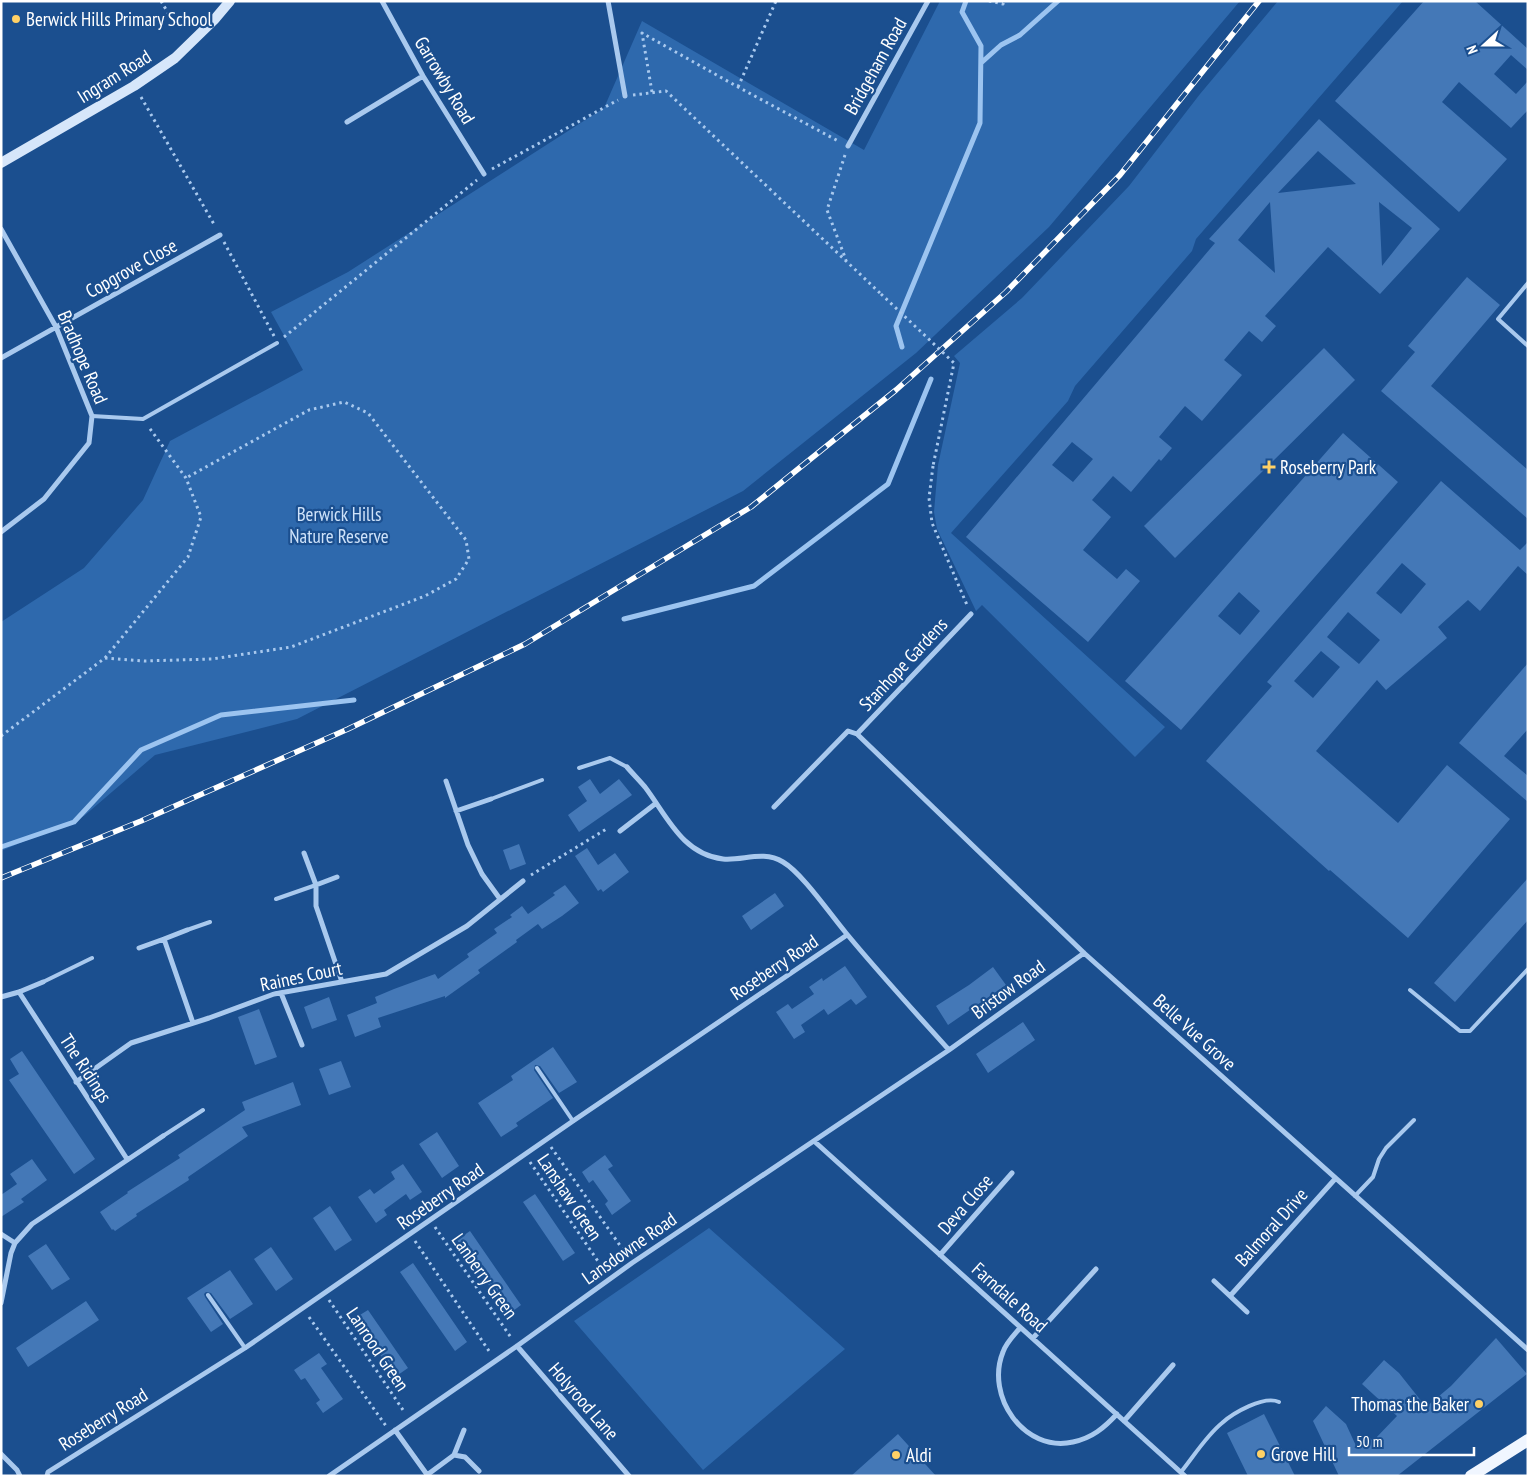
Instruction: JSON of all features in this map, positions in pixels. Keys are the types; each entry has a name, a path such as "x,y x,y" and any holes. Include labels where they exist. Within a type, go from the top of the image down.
{"main road":[{"path":"1471,1476 1528,1440"}],"street":[{"name":"Ingram Road","path":"1,163 134,86 175,58 214,20 230,1"},
{"name":"Garrowby Road","path":"382,1 423,76 484,174"},
{"path":"608,1 625,96"},
{"name":"Bridgeham Road","path":"848,146 928,1"},
{"path":"347,122 423,76"},
{"name":"Bradhope Road","path":"1,229 56,327 92,416 89,443 44,499 1,532"},
{"name":"Copgrove Close","path":"1,358 220,235"},
{"name":"Stanhope Gardens","path":"857,734 971,614"},
{"name":"Stanhope Gardens","path":"774,807 848,731"},
{"name":"Belle Vue Grove","path":"848,731 857,734 1084,953 1528,1350"},
{"path":"627,767 690,846 702,854 725,859 768,856 782,861 794,871 847,935 949,1050"},
{"path":"446,781 468,845 482,874 500,899"},
{"path":"456,811 491,799"},
{"path":"620,831 655,804"},
{"path":"304,853 316,885 316,906 342,982"},
{"path":"316,885 337,877"},
{"name":"Raines Court","path":"76,1082 131,1043 281,992 386,974 467,926 523,881"},
{"path":"139,948 188,930"},
{"name":"Roseberry Road","path":"47,1476 48,1472 245,1348 573,1121 847,935"},
{"path":"164,939 193,1023"},
{"name":"Bristow Road","path":"949,1050 1084,953"},
{"path":"1,997 43,982"},
{"name":"The Ridings","path":"19,992 127,1159"},
{"path":"281,992 302,1045"},
{"name":"Lansdowne Road","path":"330,1476 517,1346 632,1263 949,1050"},
{"path":"1,1303 15,1243 32,1224 162,1136"},
{"name":"Farndale Road","path":"814,1141 1124,1420 1181,1474"},
{"name":"Deva Close","path":"940,1255 1012,1173"},
{"name":"Balmoral Drive","path":"1230,1296 1335,1179"},
{"path":"1,1234 15,1243"},
{"path":"1033,1338 1096,1269"},
{"path":"1214,1281 1247,1312"},
{"path":"1020,1328 1003,1351 999,1362 998,1376 1002,1402 1024,1430 1034,1437 1048,1441 1062,1444 1072,1443 1093,1435 1104,1428 1117,1414"},
{"name":"Holyrood Lane","path":"517,1346 629,1476"},
{"path":"1124,1420 1173,1365"},
{"path":"393,1431 427,1475 454,1455 464,1430"},
{"path":"1,1454 17,1470 20,1476"},
{"path":"454,1455 466,1457 479,1471"}],"lane":[{"path":"1528,283 1498,319 1528,346"},
{"path":"92,416 143,419 277,343"},
{"path":"579,768 610,758 627,767"},
{"path":"491,799 542,780"},
{"path":"276,899 316,885"},
{"path":"188,930 210,922"},
{"path":"43,982 92,958"},
{"path":"1410,990 1460,1032 1470,1031 1528,969"},
{"path":"536,1068 573,1121"},
{"path":"162,1136 202,1110"},
{"path":"1355,1196 1374,1177 1379,1159 1386,1148 1414,1120"},
{"path":"208,1295 245,1348"},
{"path":"1181,1474 1222,1423 1254,1404 1273,1400 1279,1402"}],"path":[{"path":"161,1 177,28"},
{"path":"738,87 776,1"},
{"path":"989,1 1003,4 1004,1"},
{"path":"652,92 642,34 848,146 827,210 847,263"},
{"path":"134,86 220,235 277,343 484,174 625,96 666,90 954,363 933,466 929,498 932,523 971,614"},
{"path":"105,658 144,661 212,659 291,647 425,596 456,579 469,558 466,540 368,414 344,402 309,410 186,478"},
{"path":"1,736 105,658 188,557 201,517 186,478 143,419"},
{"path":"523,881 608,828"},
{"name":"Lanshaw Green","path":"546,1140 632,1263"},
{"name":"Lanshaw Green","path":"525,1155 610,1279"},
{"name":"Lanberry Green","path":"430,1221 517,1346"},
{"name":"Lanberry Green","path":"411,1234 496,1360"},
{"name":"Lanrood Green","path":"324,1293 410,1419"},
{"name":"Lanrood Green","path":"302,1308 393,1431"}],"green space":[{"name":"Berwick Hills Nature Reserve","path":"940,1 1240,1 1049,227 916,353 743,491 297,719 155,755 84,816 1,851 1,622 84,568 143,500 170,441 303,370 271,312 348,272 604,108 642,21 864,150"},
{"path":"1278,1 1403,1 1196,239 1192,251 1075,386 1068,401 951,533 1165,727 1135,757 982,605 976,611 937,529 934,512 938,465 960,363 954,356 1022,298 1129,186 1200,94"},
{"path":"709,1228 845,1349 703,1470 574,1321"}],"building":[{"path":"1424,1 1475,1 1528,49 1528,70 1511,55 1494,74 1516,94 1528,81 1528,110 1511,128 1459,82 1442,102 1507,159 1459,212 1335,101"},
{"path":"1319,119 1440,229 1380,294 1328,247 1265,316 1276,326 1262,342 1249,331 1224,360 1242,375 1202,421 1185,406 1159,437 1172,448 1161,461 1159,459 1131,492 1113,476 1092,500 1111,517 1083,550 1117,579 1126,569 1140,581 1088,642 966,537 1215,243 1209,239","holes":["1318,151 1356,184 1278,193","1270,202 1275,273 1238,240","1379,202 1412,228 1382,266","1072,442 1093,459 1073,482 1052,465"]},
{"path":"1467,277 1500,305 1431,386 1528,470 1528,519 1381,391 1415,352 1408,346"},
{"path":"1324,348 1355,380 1175,558 1144,526"},
{"path":"1343,433 1398,482 1181,730 1125,681","holes":["1239,592 1260,611 1240,635 1218,616"]},
{"path":"1441,481 1520,550 1528,542 1528,575 1518,566 1480,611 1468,600 1438,627 1447,638 1386,690 1377,680 1316,751 1398,823 1447,765 1510,819 1408,938 1329,871 1206,761 1272,686 1267,682","holes":["1402,563 1426,584 1401,614 1376,593","1348,612 1380,640 1359,664 1327,637","1321,651 1340,667 1313,698 1294,681"]},
{"path":"1528,663 1528,729 1504,756 1528,776 1528,802 1459,743"},
{"path":"590,779 600,794 619,779 632,795 579,832 568,815 587,801 578,787"},
{"path":"519,844 526,864 510,870 503,850"},
{"path":"587,848 598,865 615,853 629,872 603,892 601,889 598,891 575,856"},
{"path":"1528,878 1528,920 1455,1002 1434,983"},
{"path":"565,885 579,903 562,916 542,929 538,924 516,940 517,942 478,970 480,973 445,998 445,996 378,1018 381,1027 355,1037 347,1015 377,1003 375,997 394,989 435,974 438,979 469,957 467,954 497,933 494,929 512,917 510,915 522,906 528,914 555,895 553,893"},
{"path":"775,893 784,906 751,930 742,916"},
{"path":"845,966 867,997 856,1005 851,999 828,1015 824,1009 801,1025 805,1032 794,1039 776,1012 788,1004 792,1009 814,994 809,987 822,978 823,981"},
{"path":"993,967 1006,985 948,1025 936,1006"},
{"path":"329,997 337,1020 312,1029 304,1007"},
{"path":"259,1009 277,1057 255,1065 238,1017"},
{"path":"1023,1022 1035,1040 988,1073 976,1054"},
{"path":"553,1047 577,1082 559,1093 540,1066 535,1065 534,1070 553,1098 516,1123 518,1126 501,1137 478,1103 513,1080 511,1076"},
{"path":"22,1051 95,1159 74,1174 9,1080 19,1074 10,1059"},
{"path":"341,1061 351,1087 329,1095 319,1069"},
{"path":"293,1082 301,1105 242,1127 248,1136 188,1177 189,1180 136,1214 137,1216 115,1231 112,1230 100,1212 180,1158 178,1155 245,1110 242,1102"},
{"path":"437,1132 459,1166 442,1178 419,1144"},
{"path":"605,1155 613,1166 608,1169 631,1201 612,1215 605,1204 608,1201 593,1180 589,1183 582,1172"},
{"path":"32,1159 47,1180 21,1199 24,1202 1,1217 1,1195 17,1184 10,1174"},
{"path":"403,1164 422,1192 410,1200 406,1194 384,1210 387,1215 376,1223 358,1197 370,1189 374,1194 395,1179 391,1172"},
{"path":"535,1194 575,1253 563,1261 523,1202"},
{"path":"330,1206 352,1240 335,1251 313,1218"},
{"path":"470,1231 521,1305 509,1314 457,1240"},
{"path":"46,1244 70,1279 52,1290 28,1256"},
{"path":"271,1247 293,1279 276,1291 254,1259"},
{"path":"413,1263 467,1342 455,1351 400,1272"},
{"path":"230,1270 253,1304 230,1319 211,1293 206,1292 204,1294 205,1297 223,1324 211,1332 187,1298"},
{"path":"86,1301 99,1320 28,1367 16,1348"},
{"path":"368,1310 408,1368 395,1377 355,1318"},
{"path":"1496,1338 1527,1374 1397,1476 1339,1476 1313,1421 1326,1406 1346,1424 1357,1448 1370,1438 1373,1441 1397,1416 1362,1384 1384,1360 1399,1373 1426,1407 1451,1386"},
{"path":"319,1353 327,1364 321,1368 343,1399 323,1413 316,1403 320,1400 305,1378 301,1380 294,1370"},
{"name":"Grove Hill","path":"1264,1414 1295,1476 1248,1476 1227,1433"},
{"name":"Aldi","path":"898,1434 936,1476 851,1476"}],"waterway":[{"path":"902,347 896,326 980,123 981,46 962,12 966,1"},
{"path":"981,63 1001,45 1020,35 1058,1"},
{"path":"624,619 754,586 888,484 931,379"},
{"path":"1,847 74,822 141,750 221,715 354,700"}],"railway":[{"path":"1,878 141,821 348,729 525,644 751,507 896,390 1006,292 1120,175 1259,1"}],"place":[{"name":"Berwick Hills Primary School","path":"16,19"},
{"name":"Roseberry Park","path":"1269,467"},
{"name":"Thomas the Baker","path":"1479,1404"},
{"name":"Grove Hill","path":"1261,1454"},
{"name":"Aldi","path":"896,1455"}]}
